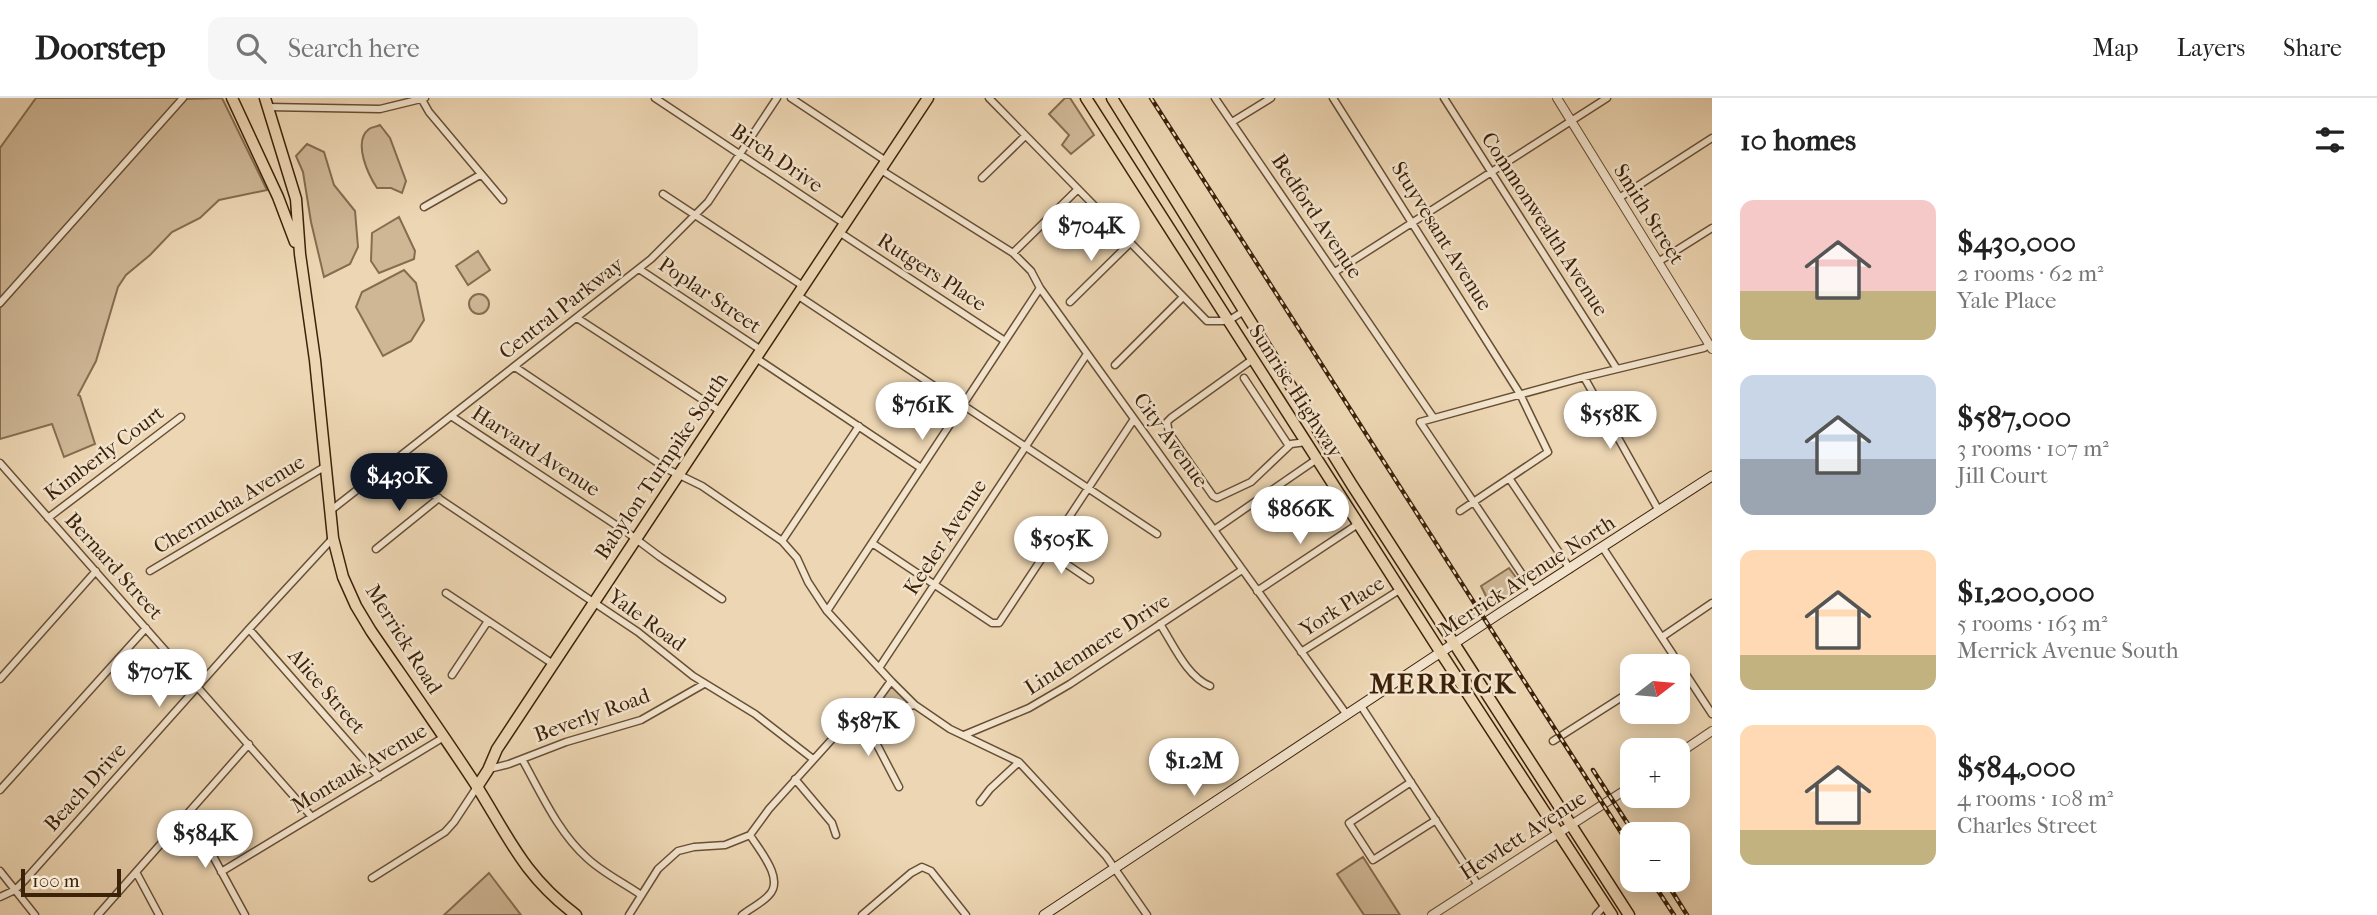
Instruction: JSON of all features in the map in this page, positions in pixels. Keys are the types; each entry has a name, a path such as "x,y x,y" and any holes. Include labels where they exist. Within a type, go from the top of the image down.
{"main road":[{"name":"Merrick Road","path":"232,98 278,197 300,254"},
{"name":"Babylon Turnpike South","path":"477,787 497,749 928,98"},
{"name":"Sunrise Highway","path":"1086,98 1612,915"},
{"name":"Sunrise Highway","path":"1112,98 1352,485 1629,915"},
{"name":"Merrick Road","path":"267,103 296,199 300,254 315,360 337,559 356,606 477,787 516,853 543,887 576,915"},
{"path":"256,150 279,143"},
{"name":"Merrick Avenue North","path":"1044,915 1712,476"}],"street":[{"path":"0,303 183,98"},
{"path":"341,98 345,109"},
{"name":"Birch Drive","path":"655,98 740,154 842,228"},
{"name":"Central Parkway","path":"330,511 639,269 708,202 777,98"},
{"name":"City Avenue","path":"791,98 884,166 1013,253 1031,271 1040,288 1346,715"},
{"path":"989,98 1207,321 1228,321 1245,310"},
{"name":"Bedford Avenue","path":"1215,98 1433,417"},
{"path":"1232,122 1271,98"},
{"name":"Stuyvesant Avenue","path":"1333,98 1520,394 1548,452 1509,478"},
{"name":"Commonwealth Avenue","path":"1444,98 1617,369"},
{"name":"Smith Street","path":"1557,98 1711,347"},
{"path":"1335,272 1606,98"},
{"path":"267,103 380,109 423,99 480,175 503,200"},
{"path":"982,178 1025,136"},
{"path":"1619,198 1712,138"},
{"path":"424,207 480,175"},
{"path":"1013,253 1078,189"},
{"path":"663,194 963,404 1157,534"},
{"name":"Rutgers Place","path":"842,228 1005,341"},
{"path":"1658,262 1712,228"},
{"path":"1070,302 1130,243"},
{"name":"Poplar Street","path":"639,269 922,468"},
{"path":"827,611 1040,288"},
{"path":"1115,365 1184,297"},
{"path":"577,318 720,411"},
{"path":"1534,592 1420,422 1584,377 1711,347"},
{"name":"Keeler Avenue","path":"879,668 1087,354"},
{"path":"1253,359 1171,418 1167,422 1167,428 1217,498 1251,482 1289,446 1306,442"},
{"path":"515,367 667,469 702,486 782,541 797,558 808,582 827,611 891,681 915,705 950,729 1019,762 1115,868 1147,915"},
{"path":"1584,377 1659,511"},
{"path":"1244,378 1289,446"},
{"name":"Kimberly Court","path":"48,518 181,416"},
{"name":"Harvard Avenue","path":"451,416 722,599"},
{"path":"872,543 992,624 999,623 1134,419"},
{"path":"782,541 859,426"},
{"path":"1214,530 1317,459"},
{"name":"Bernard Street","path":"0,463 312,817"},
{"name":"Yale Road","path":"389,465 647,638 704,684 755,714 813,759"},
{"name":"Chernucha Avenue","path":"150,571 326,466"},
{"path":"1460,510 1509,478 1570,569"},
{"path":"376,549 439,498"},
{"path":"1257,591 1358,524"},
{"name":"Beach Drive","path":"0,897 15,890 333,538"},
{"path":"1603,548 1673,654"},
{"path":"1047,551 1090,580"},
{"name":"Lindenmere Drive","path":"964,735 1029,708 1070,684 1242,570"},
{"path":"0,680 96,571"},
{"name":"York Place","path":"1301,652 1401,589"},
{"path":"446,593 553,664"},
{"path":"1661,637 1712,603"},
{"path":"452,675 488,621"},
{"path":"1160,624 1192,674 1199,682 1210,686"},
{"path":"0,789 146,628"},
{"name":"Alice Street","path":"249,629 379,777"},
{"path":"1690,680 1712,714"},
{"path":"865,714 891,681"},
{"name":"Beverly Road","path":"488,770 566,742 641,720 704,684"},
{"path":"1553,741 1620,698"},
{"path":"629,915 659,869 678,851 724,845 750,835 769,809 843,727 865,714 915,705"},
{"path":"1361,706 1478,885"},
{"path":"865,714 899,787"},
{"path":"1690,746 1712,731"},
{"name":"Montauk Avenue","path":"221,872 444,737"},
{"path":"98,915 250,744"},
{"path":"522,759 573,844 593,863 641,895"},
{"path":"980,802 1019,762"},
{"path":"795,779 832,823 836,835"},
{"path":"1411,782 1349,823 1373,860 1436,820"},
{"path":"372,878 441,836 454,822 477,787"},
{"name":"Hewlett Avenue","path":"1432,915 1620,794"},
{"path":"189,812 245,915"},
{"path":"742,915 771,894 775,887 772,873 750,835"},
{"path":"862,915 911,873 922,867 931,871 966,915"},
{"path":"0,871 35,915"},
{"path":"136,872 159,915"},
{"path":"1596,915 1605,905"}],"shaded area":[{"path":"36,98 179,98 0,300 0,148"},
{"path":"222,98 267,190 219,200 200,218 172,232 126,275 118,287 96,361 78,395 95,444 64,457 52,424 0,439 0,308 185,99"},
{"path":"1065,98 1070,98 1094,135 1071,154 1062,145 1069,135 1049,114"},
{"path":"380,125 390,138 406,181 402,193 391,188 377,188 364,159 364,135 369,129"},
{"path":"307,144 324,152 334,185 355,211 358,247 350,264 324,277 303,172 296,156"},
{"path":"399,217 415,251 414,259 379,273 371,261 372,233"},
{"path":"478,251 490,270 468,285 456,266"},
{"path":"404,270 416,283 424,320 411,341 383,356 356,307 362,292"},
{"path":"479,294 486,297 489,304 486,311 479,314 472,311 469,304 472,297"},
{"path":"1509,568 1523,587 1457,631 1451,622 1487,598 1481,586"},
{"path":"891,683 913,704 873,710"},
{"path":"1363,857 1400,915 1364,915 1337,874"},
{"path":"489,873 521,915 444,915"}],"railway":[{"path":"1151,98 1620,831"},
{"path":"1593,770 1627,822"},
{"path":"1659,892 1674,915"},
{"path":"1673,892 1687,915"}],"district":[{"name":"MERRICK","path":"1443,683"}]}
